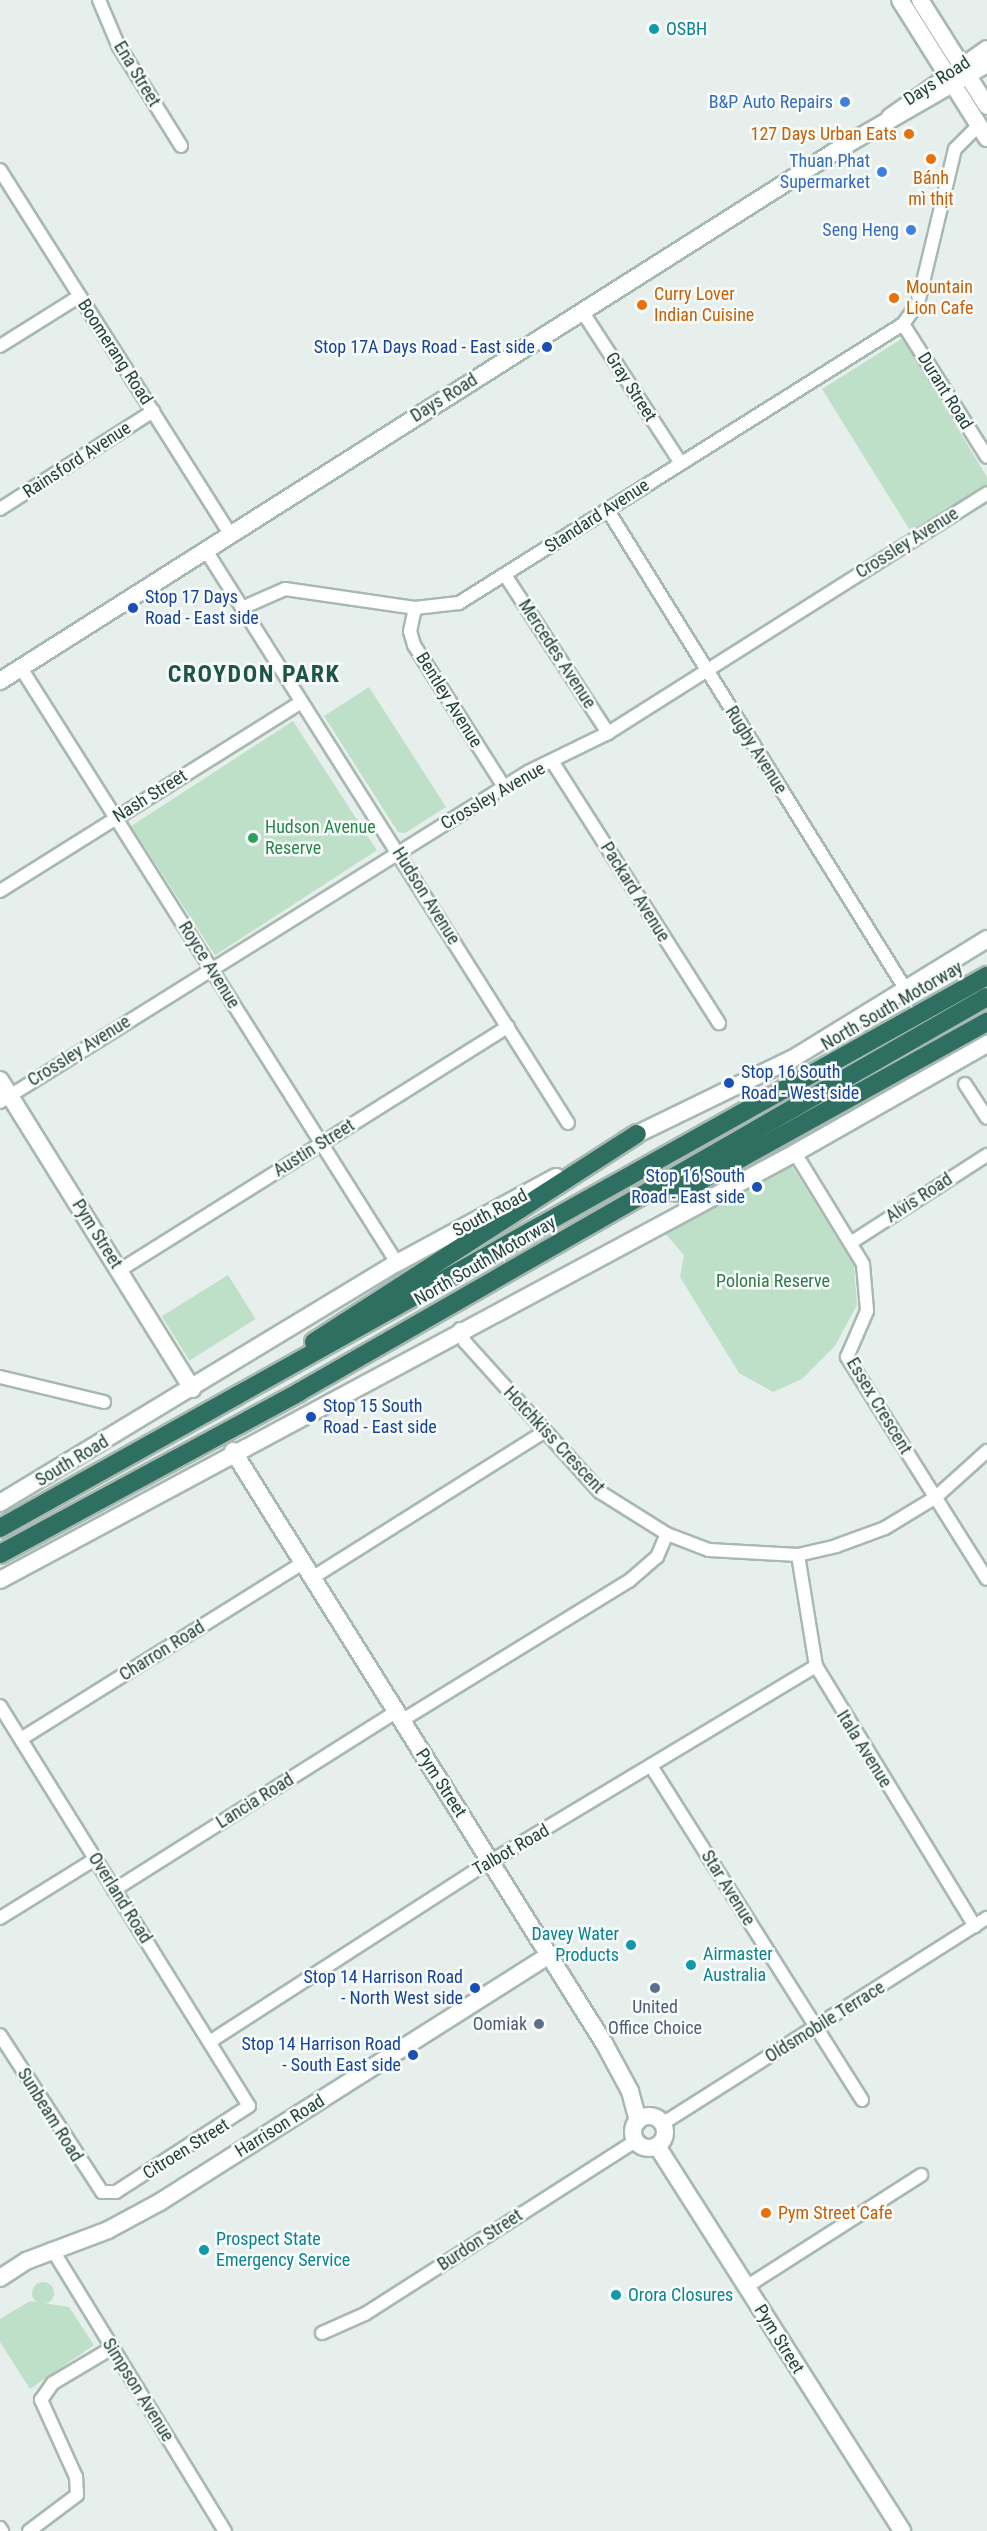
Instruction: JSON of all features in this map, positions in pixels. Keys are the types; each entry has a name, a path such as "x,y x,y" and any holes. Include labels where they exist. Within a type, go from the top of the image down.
{"highway":[{"name":"North South Motorway","path":"0,1528 293,1362 987,976"},
{"name":"North South Motorway","path":"0,1554 654,1188 987,997"},
{"path":"654,1188 680,1192 987,1022"},
{"path":"293,1362 330,1327 637,1134"}],"main road":[{"path":"900,0 957,75 987,106"},
{"path":"920,0 980,127"},
{"name":"Days Road","path":"890,117 925,103 987,49"},
{"name":"Days Road","path":"0,681 205,549 957,75 987,64"},
{"path":"925,103 956,105 980,127"},
{"name":"South Road","path":"0,1503 397,1263 637,1134 792,1059 987,939"},
{"path":"0,1580 460,1329 795,1153 987,1044"},
{"name":"Pym Street","path":"0,1080 5,1098 120,1270 192,1389"},
{"name":"Pym Street","path":"233,1451 398,1717 492,1863 622,2075 638,2121"},
{"name":"Harrison Road","path":"0,2278 52,2249 108,2230 160,2202 549,1955"},
{"path":"650,2117 662,2124 664,2138 657,2146 644,2147 636,2141 638,2121 650,2117"},
{"name":"Pym Street","path":"657,2146 902,2531"}],"street":[{"name":"Ena Street","path":"99,0 118,45 181,146"},
{"name":"Standard Avenue","path":"242,608 285,589 415,608 459,603 680,462 903,324 918,303 955,149 980,127"},
{"name":"Boomerang Road","path":"0,170 230,534"},
{"path":"0,346 80,296"},
{"name":"Gray Street","path":"582,311 680,462"},
{"name":"Durant Road","path":"903,324 987,457"},
{"name":"Rainsford Avenue","path":"0,509 153,411"},
{"name":"Crossley Avenue","path":"5,1098 504,787 608,733 987,493"},
{"name":"Rugby Avenue","path":"607,509 906,990"},
{"name":"Hudson Avenue","path":"205,549 568,1123"},
{"name":"Mercedes Avenue","path":"505,575 608,733"},
{"name":"Bentley Avenue","path":"415,608 410,631 414,645 504,787"},
{"name":"Royce Avenue","path":"21,668 397,1263"},
{"name":"Nash Street","path":"0,891 301,702"},
{"name":"Packard Avenue","path":"552,761 719,1023"},
{"name":"Austin Street","path":"120,1270 508,1027"},
{"path":"965,1084 987,1118"},
{"name":"Essex Crescent","path":"795,1153 852,1242 868,1292 867,1311 847,1358 936,1497"},
{"name":"Alvis Road","path":"852,1242 987,1155"},
{"name":"Hotchkiss Crescent","path":"460,1329 465,1342 600,1492 667,1534 709,1550 798,1555 885,1528 936,1497 987,1451"},
{"path":"0,1377 104,1402"},
{"name":"Charron Road","path":"21,1739 545,1431"},
{"path":"936,1497 987,1579"},
{"name":"Lancia Road","path":"114,1890 398,1717 629,1581 657,1557 667,1534"},
{"name":"Itala Avenue","path":"798,1555 816,1666 975,1926"},
{"name":"Talbot Road","path":"211,2041 492,1863 816,1666"},
{"name":"Overland Road","path":"0,1706 114,1890 242,2089"},
{"name":"Star Avenue","path":"651,1766 862,2100"},
{"path":"0,1918 95,1859"},
{"name":"Oldsmobile Terrace","path":"662,2124 987,1918"},
{"name":"Sunbeam Road","path":"0,2036 102,2192"},
{"name":"Citroen Street","path":"102,2192 116,2192 245,2112 249,2106 242,2089"},
{"name":"Burdon Street","path":"322,2333 365,2314 636,2141"},
{"path":"746,2287 921,2175"},
{"name":"Simpson Avenue","path":"52,2249 225,2531"},
{"path":"28,2531 77,2495 76,2477 41,2400 53,2383 112,2348"}],"green space":[{"path":"903,338 987,477 987,486 911,532 822,389"},
{"path":"369,687 446,807 405,833 398,832 324,716"},
{"name":"Hudson Avenue Reserve","path":"293,721 377,850 215,955 131,826"},
{"name":"Polonia Reserve","path":"792,1166 854,1266 857,1305 835,1346 802,1379 773,1392 739,1373 680,1277 684,1255 663,1231"},
{"path":"228,1275 256,1319 189,1360 162,1316"},
{"path":"43,2282 51,2285 54,2293 51,2301 43,2304 35,2301 32,2293 35,2285"},
{"path":"30,2301 69,2307 94,2345 30,2389 0,2342 0,2319"}],"place":[{"name":"OSBH","path":"654,29"},
{"name":"B&P Auto Repairs","path":"845,102"},
{"name":"127 Days Urban Eats","path":"909,134"},
{"name":"Bánh mì thịt","path":"931,159"},
{"name":"Thuan Phat Supermarket","path":"882,172"},
{"name":"Seng Heng","path":"911,230"},
{"name":"Mountain Lion Cafe","path":"894,298"},
{"name":"Curry Lover Indian Cuisine","path":"642,305"},
{"name":"Stop 17A Days Road - East side","path":"547,347"},
{"name":"Stop 17 Days Road - East side","path":"133,608"},
{"name":"Hudson Avenue Reserve","path":"253,838"},
{"name":"Stop 16 South Road - West side","path":"729,1083"},
{"name":"Stop 16 South Road - East side","path":"757,1187"},
{"name":"Stop 15 South Road - East side","path":"311,1417"},
{"name":"Davey Water Products","path":"631,1945"},
{"name":"Airmaster Australia","path":"691,1965"},
{"name":"Stop 14 Harrison Road - North West side","path":"475,1988"},
{"name":"United Office Choice","path":"655,1988"},
{"name":"Oomiak","path":"539,2024"},
{"name":"Stop 14 Harrison Road - South East side","path":"413,2055"},
{"name":"Pym Street Cafe","path":"766,2213"},
{"name":"Prospect State Emergency Service","path":"204,2250"},
{"name":"Orora Closures","path":"616,2295"}],"district":[{"name":"CROYDON PARK","path":"254,675"}]}
